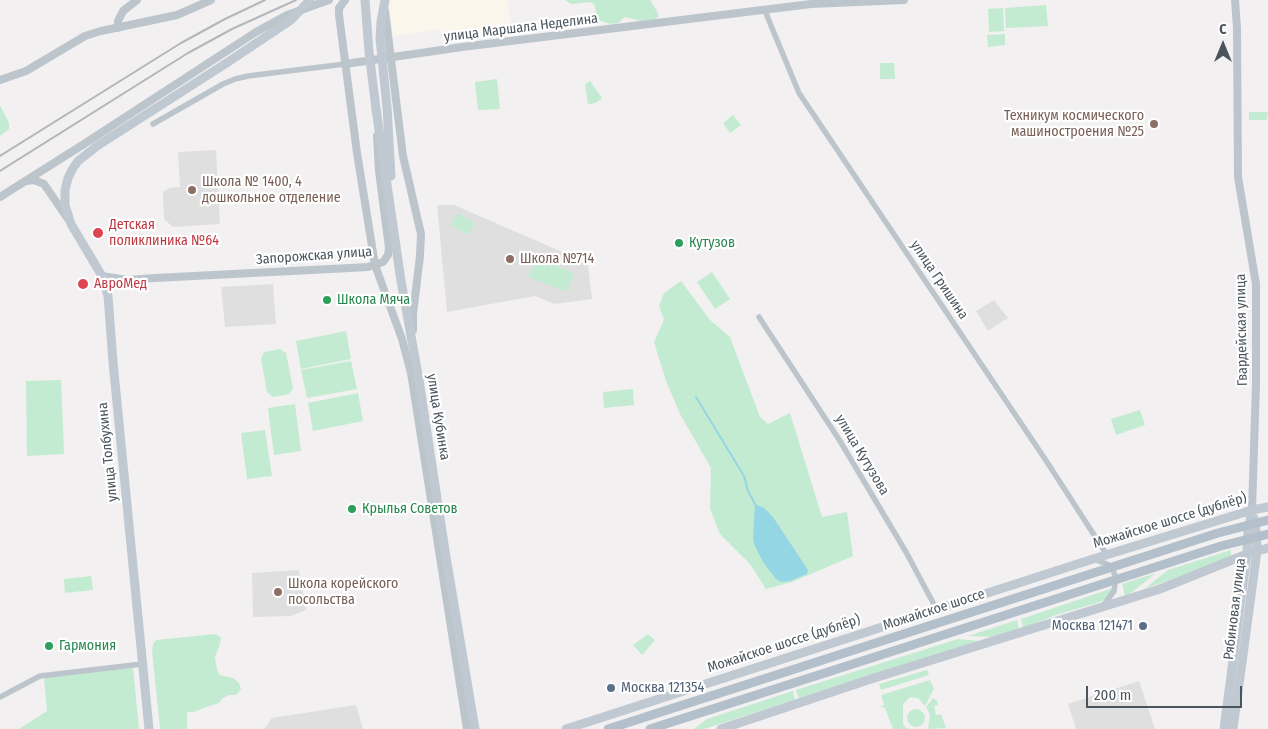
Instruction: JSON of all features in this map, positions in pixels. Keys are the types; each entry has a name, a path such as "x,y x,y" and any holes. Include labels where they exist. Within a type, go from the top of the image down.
{"main road":[{"path":"71,224 65,205 65,190 68,178 78,161 97,146 291,20 310,0"},
{"name":"улица Кубинка","path":"365,0 376,110 401,282 475,729"},
{"path":"384,0 380,22 380,40 390,147 392,221"},
{"name":"улица Толбухина","path":"71,224 102,276 108,296 149,729"},
{"name":"Можайское шоссе (дублёр)","path":"566,729 1094,559 1252,510 1268,507"},
{"name":"Рябиновая улица","path":"1234,729 1257,551 1252,510"},
{"name":"Рябиновая улица","path":"1224,729 1252,510"},
{"name":"Можайское шоссе","path":"608,729 1218,534 1268,520"},
{"name":"Можайское шоссе","path":"650,729 1212,549 1268,534"},
{"path":"721,729 871,679 1188,579 1246,554 1268,548"}],"street":[{"path":"118,28 118,21 123,11 137,0"},
{"path":"0,80 26,71 85,36 177,16 211,0"},
{"path":"0,197 256,32 287,15 329,0 335,4 339,15"},
{"path":"345,0 339,8 339,15 357,153 375,265 402,339 411,373 467,729"},
{"path":"384,0 403,156 418,220 421,244 413,314 414,357"},
{"name":"улица Маршала Неделина","path":"153,124 224,84 248,76 811,4 904,0"},
{"name":"Гвардейская улица","path":"1235,0 1237,28 1238,177 1256,284 1256,384 1252,510"},
{"name":"улица Гришина","path":"765,11 799,93 1047,462 1107,555"},
{"name":"Запорожская улица","path":"102,276 127,280 350,268 375,265 386,259 389,252 377,156 378,120"},
{"path":"47,188 44,174 51,165"},
{"path":"24,182 39,181 47,188"},
{"name":"улица Толбухина","path":"47,188 71,224"},
{"path":"108,296 112,286 120,281 127,280"},
{"name":"улица Кутузова","path":"760,316 840,441 906,552 937,610"},
{"path":"1094,559 1111,567 1116,577 1114,591 1101,607"},
{"path":"0,697 40,676 142,664"},
{"path":"576,729 585,723"}],"shaded area":[{"path":"389,0 508,0 511,31 442,40 440,29 393,36"},
{"name":"Школа № 1400, 4 дошкольное отделение","path":"216,150 220,224 173,227 164,219 163,192 169,188 180,187 178,152"},
{"name":"Школа №714","path":"437,205 454,205 588,265 592,299 554,304 535,296 447,312"},
{"path":"273,284 276,324 225,327 221,287"},
{"path":"994,300 1008,318 988,331 976,311"},
{"name":"Школа корейского посольства","path":"299,570 306,610 291,616 253,617 252,573"},
{"path":"1139,681 1155,729 1076,729 1068,704"},
{"path":"356,705 363,729 264,729 272,718"}],"green space":[{"path":"565,0 650,0 658,13 658,17 655,20 641,21 625,17 618,23 610,24 598,20 594,4 590,2 571,4"},
{"path":"1046,5 1048,26 1006,28 1005,8"},
{"path":"1003,8 1004,31 989,32 988,9"},
{"path":"1005,34 1005,45 988,47 987,35"},
{"path":"880,63 894,63 895,79 880,79"},
{"path":"497,79 500,109 478,110 475,82"},
{"path":"590,81 602,98 596,103 588,104 585,84"},
{"path":"0,105 9,123 9,129 0,136"},
{"path":"1249,112 1268,112 1267,120 1249,120"},
{"path":"733,115 741,125 730,133 723,123"},
{"path":"457,213 475,223 468,235 451,225"},
{"path":"536,257 574,273 567,292 528,277"},
{"path":"712,272 730,299 715,309 697,282"},
{"path":"681,281 710,320 730,337 760,417 768,424 790,413 822,517 847,512 853,556 792,582 766,589 750,564 720,534 710,509 711,468 680,414 666,381 654,342 664,320 659,306 664,293"},
{"path":"346,331 351,359 301,369 296,341"},
{"path":"280,349 286,353 293,388 289,394 273,397 267,392 261,359 264,352"},
{"path":"351,361 357,389 307,398 301,370"},
{"path":"61,380 64,454 27,456 26,381"},
{"path":"633,389 634,405 604,408 603,392"},
{"path":"358,393 363,421 313,431 308,403"},
{"path":"295,404 301,451 274,455 268,408"},
{"path":"1140,410 1145,425 1116,435 1111,419"},
{"path":"265,430 272,476 247,479 241,433"},
{"path":"1231,550 1231,556 1215,564 1144,589 1168,570"},
{"path":"1156,573 1131,593 1125,596 1122,584"},
{"path":"91,576 93,590 65,593 64,579"},
{"path":"1113,588 1105,599 1100,602 1056,615 1023,628 1021,619"},
{"path":"1017,620 1019,629 992,637 968,636"},
{"path":"215,634 221,637 215,657 217,670 220,675 233,678 239,683 241,689 236,695 229,695 219,703 194,712 187,712 187,729 160,729 153,644 156,640"},
{"path":"648,634 655,640 642,655 633,645"},
{"path":"958,639 980,641 799,699 796,690"},
{"path":"133,668 139,729 19,729 47,711 44,679 50,676"},
{"path":"927,670 929,675 881,690 879,684"},
{"path":"930,680 934,689 925,706 918,698 910,697 903,704 903,723 906,728 910,729 893,729 885,708 880,706 884,705 881,695"},
{"path":"793,691 795,700 704,729 694,729 707,719"},
{"path":"933,698 937,701 938,705 934,706 936,715 941,714 946,728 928,729 930,715 926,707"},
{"path":"912,709 920,709 925,714 923,725 912,727 907,722 907,714"}],"water":[{"path":"755,504 764,508 773,517 808,570 807,574 782,582 776,579 763,562 754,544 753,537"}],"waterway":[{"path":"696,397 744,476 748,491 755,504"}],"railway":[{"path":"0,156 181,43 265,0"},
{"path":"0,171 188,53 232,29 296,0"}],"place":[{"name":"Техникум космического машиностроения №25","path":"1154,124"},
{"name":"Школа № 1400, 4 дошкольное отделение","path":"192,190"},
{"name":"Детская поликлиника №64","path":"98,233"},
{"name":"Кутузов","path":"679,243"},
{"name":"Школа №714","path":"510,259"},
{"name":"АвроМед","path":"83,284"},
{"name":"Школа Мяча","path":"327,300"},
{"name":"Крылья Советов","path":"352,509"},
{"name":"Школа корейского посольства","path":"278,592"},
{"name":"Москва 121471","path":"1143,626"},
{"name":"Гармония","path":"49,646"},
{"name":"Москва 121354","path":"611,688"}]}
